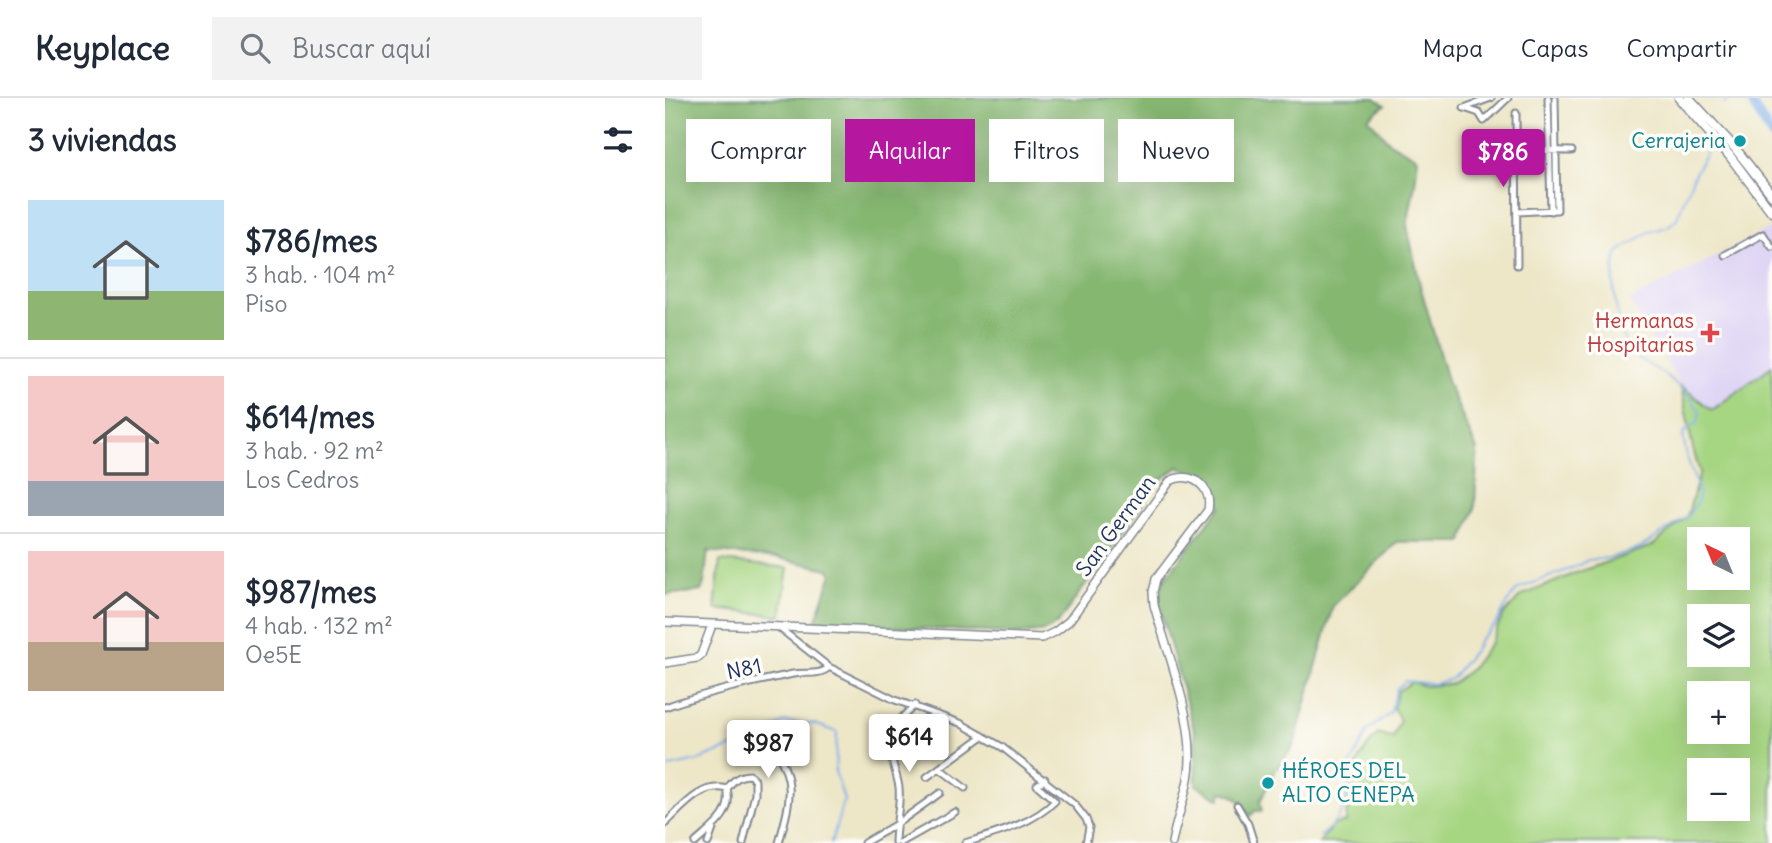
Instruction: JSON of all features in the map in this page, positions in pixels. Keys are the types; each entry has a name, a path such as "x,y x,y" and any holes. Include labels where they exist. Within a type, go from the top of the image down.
{"main road":[{"path":"1679,98 1693,109 1772,195"},
{"path":"1689,98 1693,109"},
{"path":"1720,139 1772,212"},
{"name":"San German","path":"776,626 1042,638 1069,621 1170,481 1181,477 1194,479 1207,493 1208,510 1156,579 1153,592 1154,605 1185,713 1190,758 1185,794 1172,843"},
{"path":"665,622 776,626"},
{"path":"665,663 701,655 712,625"}],"street":[{"path":"1491,98 1464,108 1479,113 1484,121 1508,98"},
{"path":"1548,98 1553,151"},
{"path":"1517,212 1551,211 1555,98"},
{"path":"1516,113 1517,265"},
{"path":"1516,150 1572,151"},
{"path":"1725,255 1763,234 1772,247"},
{"path":"776,626 829,667 895,700 960,723 1002,747 1075,805 1086,818 1089,827 1086,843"},
{"name":"N81","path":"665,707 703,694 798,673 823,672 829,667"},
{"path":"915,705 887,732 898,785 900,806 895,825 898,843 955,812"},
{"path":"927,777 983,736"},
{"path":"771,746 789,773 789,799 779,843"},
{"path":"939,768 965,788"},
{"path":"695,843 727,811 727,789 732,781 743,775 750,775 755,781 755,794 743,843"},
{"path":"965,843 994,834 1043,811 1055,801 1037,785 1045,779"},
{"path":"665,824 698,794 710,788 727,789"},
{"path":"864,843 940,793"},
{"path":"1237,805 1248,824 1254,843"},
{"path":"708,843 713,826"}],"shaded area":[{"name":"Hermanas Hospitarias","path":"1772,227 1772,366 1712,411 1681,386 1629,301"}],"green space":[{"path":"665,98 1375,98 1385,105 1368,118 1389,142 1418,158 1407,226 1420,285 1448,384 1477,450 1475,509 1462,542 1397,542 1333,606 1294,745 1273,774 1260,802 1262,811 1255,811 1250,816 1235,797 1222,792 1220,799 1196,785 1195,733 1158,601 1160,586 1221,506 1206,480 1178,467 1158,482 1058,623 1045,631 1020,634 815,622 832,574 828,569 778,558 708,551 701,591 665,595"},
{"path":"1772,366 1772,843 1319,843 1333,825 1346,822 1348,788 1368,746 1378,734 1393,738 1400,720 1393,708 1398,691 1412,682 1425,686 1451,684 1471,669 1491,642 1503,615 1521,596 1652,546 1687,517 1700,472 1681,386 1712,410"},
{"path":"720,561 788,568 781,616 715,609"}],"waterway":[{"path":"1725,104 1728,98"},
{"path":"1749,98 1772,137"},
{"path":"1320,836 1333,825 1345,807 1349,794 1349,769 1368,730 1390,714 1397,688 1406,681 1434,684 1451,679 1480,639 1496,624 1518,589 1588,560 1609,558 1640,548 1687,517 1697,503 1699,492 1683,436 1685,431 1698,422 1700,411 1687,394 1667,376 1628,352 1618,316 1614,276 1618,252 1649,232 1667,227 1676,220 1707,151"},
{"path":"665,768 697,761 757,737 784,722 814,724 837,732 835,771 844,800 831,843"}],"place":[{"name":"Cerrajeria","path":"1740,141"},
{"name":"Hermanas Hospitarias","path":"1710,333"},
{"name":"HÉROES DEL ALTO CENEPA","path":"1268,783"}]}
